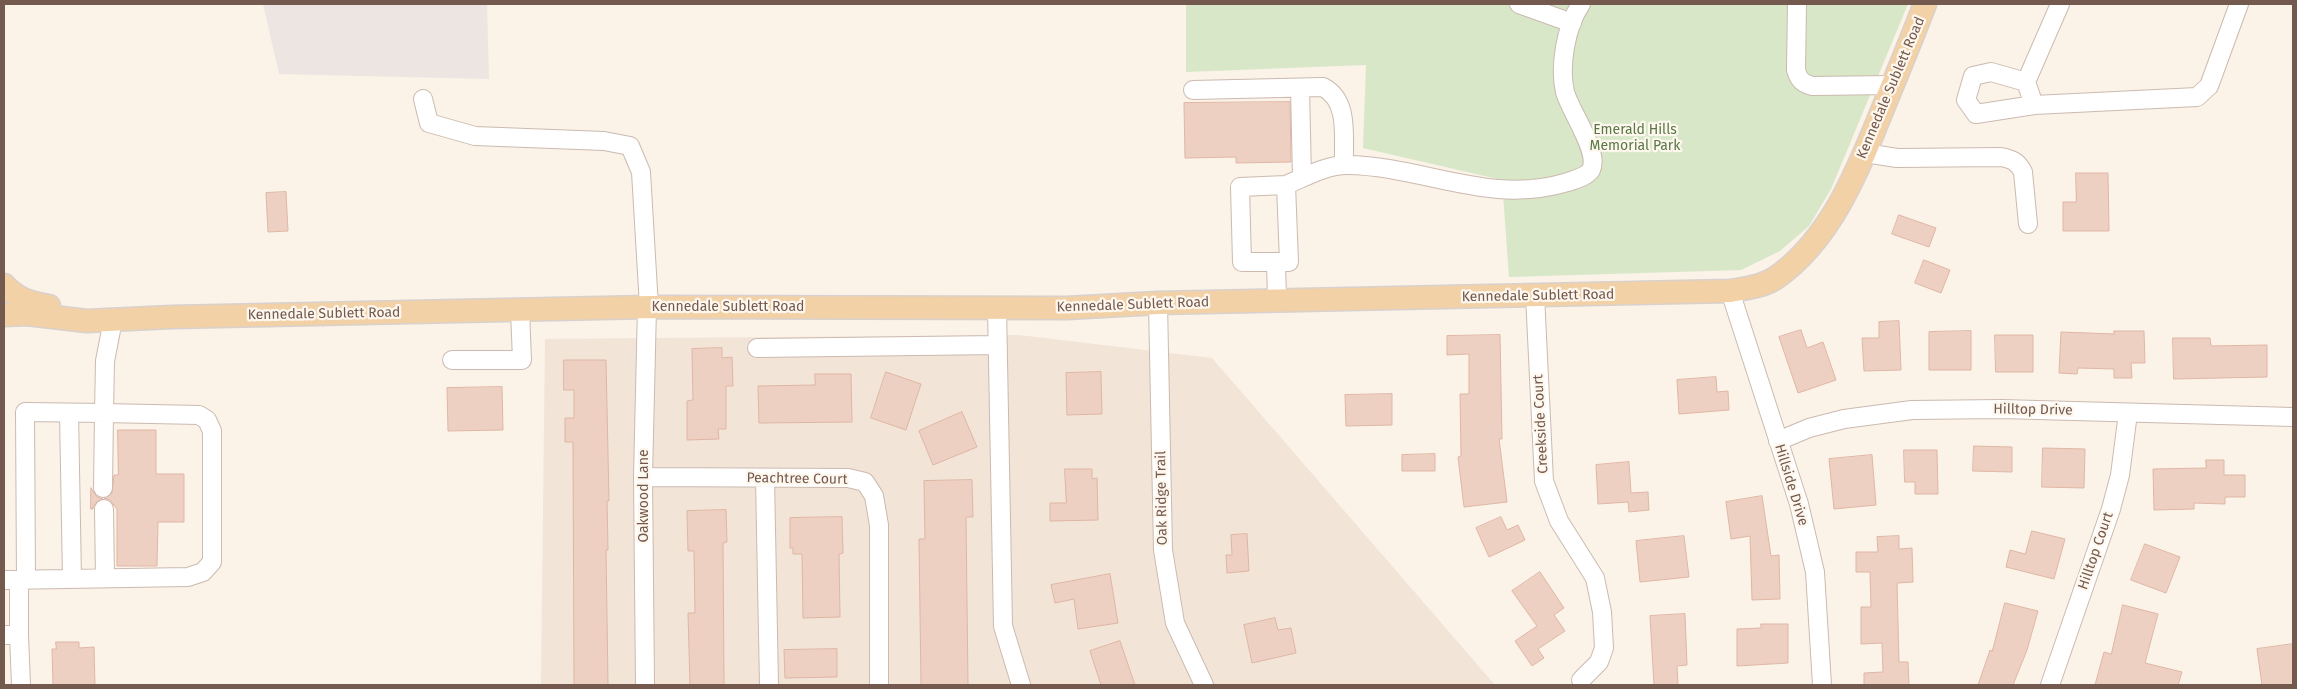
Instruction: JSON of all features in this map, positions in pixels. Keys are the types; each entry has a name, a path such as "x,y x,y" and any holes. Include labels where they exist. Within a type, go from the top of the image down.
{"main road":[{"name":"Kennedale Sublett Road","path":"4,315 27,314 87,321 172,317 648,307 1067,308 1158,303 1730,291 1759,286 1776,278 1803,255 1826,228 1865,153 1925,4"},
{"name":"Kennedale Sublett Road","path":"4,285 15,297 33,303 79,310 172,317"}],"street":[{"path":"1519,4 1572,23"},
{"path":"1300,88 1294,182 1289,262 1242,262 1240,187 1294,182 1344,165 1377,166 1488,190 1528,190 1582,177 1591,169 1593,156 1565,90 1564,71 1572,23 1581,4"},
{"path":"1797,4 1796,70 1799,79 1812,86 1893,85"},
{"path":"2034,105 2026,82 2060,4"},
{"path":"2026,82 1991,72 1974,76 1966,100 1976,114 2034,105 2197,97 2209,86 2239,4"},
{"path":"1193,90 1323,87 1333,92 1340,102 1343,116 1344,165"},
{"name":"Oakwood Lane","path":"423,99 429,123 475,136 604,141 630,146 641,172 648,307 643,477 645,685"},
{"path":"1865,153 1898,158 2001,157 2013,160 2023,172 2028,224"},
{"path":"1276,262 1277,301"},
{"name":"Hillside Drive","path":"1730,291 1799,504 1815,572 1822,685"},
{"name":"Creekside Court","path":"1535,295 1544,481 1559,521 1595,578 1602,612 1604,648 1600,662 1581,680"},
{"name":"Oak Ridge Trail","path":"1158,303 1163,550 1175,624 1204,685"},
{"path":"997,307 1003,626 1021,685"},
{"path":"452,360 522,360 520,310"},
{"path":"103,488 105,361 113,320"},
{"path":"757,348 998,345"},
{"name":"Hilltop Drive","path":"1778,441 1809,428 1844,419 1912,410 2001,409 2293,417"},
{"path":"16,580 188,577 203,572 212,562 212,431 207,420 199,415 25,412 12,635 21,685"},
{"path":"69,413 72,579"},
{"name":"Hilltop Court","path":"2050,685 2111,508 2120,475 2128,413"},
{"name":"Peachtree Court","path":"643,477 848,478 865,482 874,496 879,525 878,685"},
{"path":"765,478 769,685"},
{"path":"104,509 105,578"}],"shaded area":[{"path":"263,4 487,4 489,79 279,74"},
{"path":"1019,335 1212,358 1495,685 541,685 545,339"}],"green space":[{"name":"Emerald Hills Memorial Park","path":"1186,4 1908,4 1831,189 1809,226 1780,251 1741,270 1509,277 1502,180 1363,148 1366,65 1186,72"}],"building":[{"path":"1290,102 1291,162 1236,163 1236,157 1185,158 1184,103"},
{"path":"2076,173 2108,173 2109,231 2063,231 2063,202 2076,202"},
{"path":"286,192 288,231 268,232 266,193"},
{"path":"1899,215 1936,228 1929,247 1892,234"},
{"path":"1924,260 1950,270 1941,293 1915,283"},
{"path":"1899,321 1901,370 1864,371 1862,338 1879,338 1879,322"},
{"path":"1801,330 1807,348 1823,342 1836,380 1798,393 1779,337"},
{"path":"1971,331 1971,370 1929,370 1929,332"},
{"path":"2114,331 2144,331 2145,363 2131,363 2132,378 2114,378 2114,369 2078,368 2077,374 2059,373 2061,332 2114,334"},
{"path":"1500,335 1502,439 1499,439 1507,502 1464,507 1458,457 1461,456 1460,394 1469,394 1469,354 1447,355 1447,336"},
{"path":"1995,335 2033,335 2033,372 1996,372"},
{"path":"2173,338 2210,338 2211,346 2267,345 2267,377 2174,379"},
{"path":"722,348 722,358 732,357 733,386 726,386 726,429 718,429 719,439 687,440 687,401 693,400 692,349"},
{"path":"564,360 606,360 609,501 607,501 608,550 606,550 608,685 574,685 573,442 565,442 565,418 574,418 574,390 564,390"},
{"path":"886,372 921,384 906,430 871,418"},
{"path":"1101,372 1102,414 1067,415 1066,373"},
{"path":"815,374 851,374 852,422 759,423 758,386 815,385"},
{"path":"1716,377 1717,392 1728,391 1729,410 1679,414 1677,380"},
{"path":"502,387 503,430 448,431 447,388"},
{"path":"1392,394 1392,425 1346,426 1345,395"},
{"path":"962,412 977,447 933,465 919,431"},
{"path":"118,430 156,430 156,474 184,474 184,522 158,522 157,566 117,566 117,509 110,500 104,498 112,493 114,475 118,475"},
{"path":"1974,446 2012,447 2012,472 1973,471"},
{"path":"2043,448 2085,449 2084,488 2042,487"},
{"path":"1904,450 1937,450 1938,494 1915,494 1915,482 1905,482"},
{"path":"1435,454 1435,471 1402,471 1402,455"},
{"path":"1872,455 1876,505 1834,509 1829,459"},
{"path":"2206,460 2224,460 2224,475 2245,475 2245,497 2225,497 2225,504 2194,503 2194,509 2154,510 2153,469 2206,468"},
{"path":"1629,462 1631,493 1648,492 1649,510 1629,512 1628,502 1598,504 1596,465"},
{"path":"1065,469 1092,469 1092,479 1097,478 1098,520 1050,521 1050,503 1066,503"},
{"path":"972,480 973,517 966,517 968,685 921,685 919,539 925,539 924,481"},
{"path":"91,488 97,497 103,499 95,503 93,509 91,509"},
{"path":"1762,496 1771,556 1779,555 1780,599 1752,600 1750,536 1731,539 1726,502"},
{"path":"726,510 727,542 723,543 724,685 690,685 688,613 695,613 694,551 688,551 687,511"},
{"path":"842,517 843,553 839,554 840,617 803,618 802,554 793,554 793,548 790,548 790,518"},
{"path":"1501,517 1507,530 1518,525 1525,540 1489,557 1476,528"},
{"path":"2032,531 2065,539 2054,579 2006,567 2010,550 2025,554"},
{"path":"1247,534 1249,571 1227,573 1226,555 1232,555 1231,535"},
{"path":"1684,536 1689,577 1640,582 1636,541"},
{"path":"1899,536 1899,549 1912,548 1913,582 1897,583 1899,662 1908,662 1909,685 1864,685 1864,673 1883,672 1882,643 1861,644 1861,607 1871,607 1870,572 1856,572 1856,552 1878,552 1877,537"},
{"path":"2145,544 2180,557 2166,593 2131,580"},
{"path":"1540,572 1564,608 1554,615 1565,631 1538,649 1544,658 1532,666 1515,641 1537,626 1512,591"},
{"path":"1110,574 1118,623 1078,629 1074,599 1055,603 1051,585"},
{"path":"2005,603 2038,611 2027,650 2013,685 1978,685 1990,650 1992,651"},
{"path":"2123,605 2158,614 2145,663 2182,672 2178,685 2095,685 2104,652 2111,654"},
{"path":"1685,614 1687,665 1677,666 1678,685 1654,685 1650,616"},
{"path":"1275,618 1278,630 1291,628 1296,653 1252,663 1244,625"},
{"path":"1761,624 1788,624 1788,663 1737,666 1737,629 1761,628"},
{"path":"1120,641 1135,685 1101,685 1090,651"},
{"path":"56,642 79,642 79,648 94,647 95,685 53,685 52,649 56,649"},
{"path":"2293,644 2293,685 2262,685 2257,649"},
{"path":"837,649 837,677 785,678 784,650"}]}
